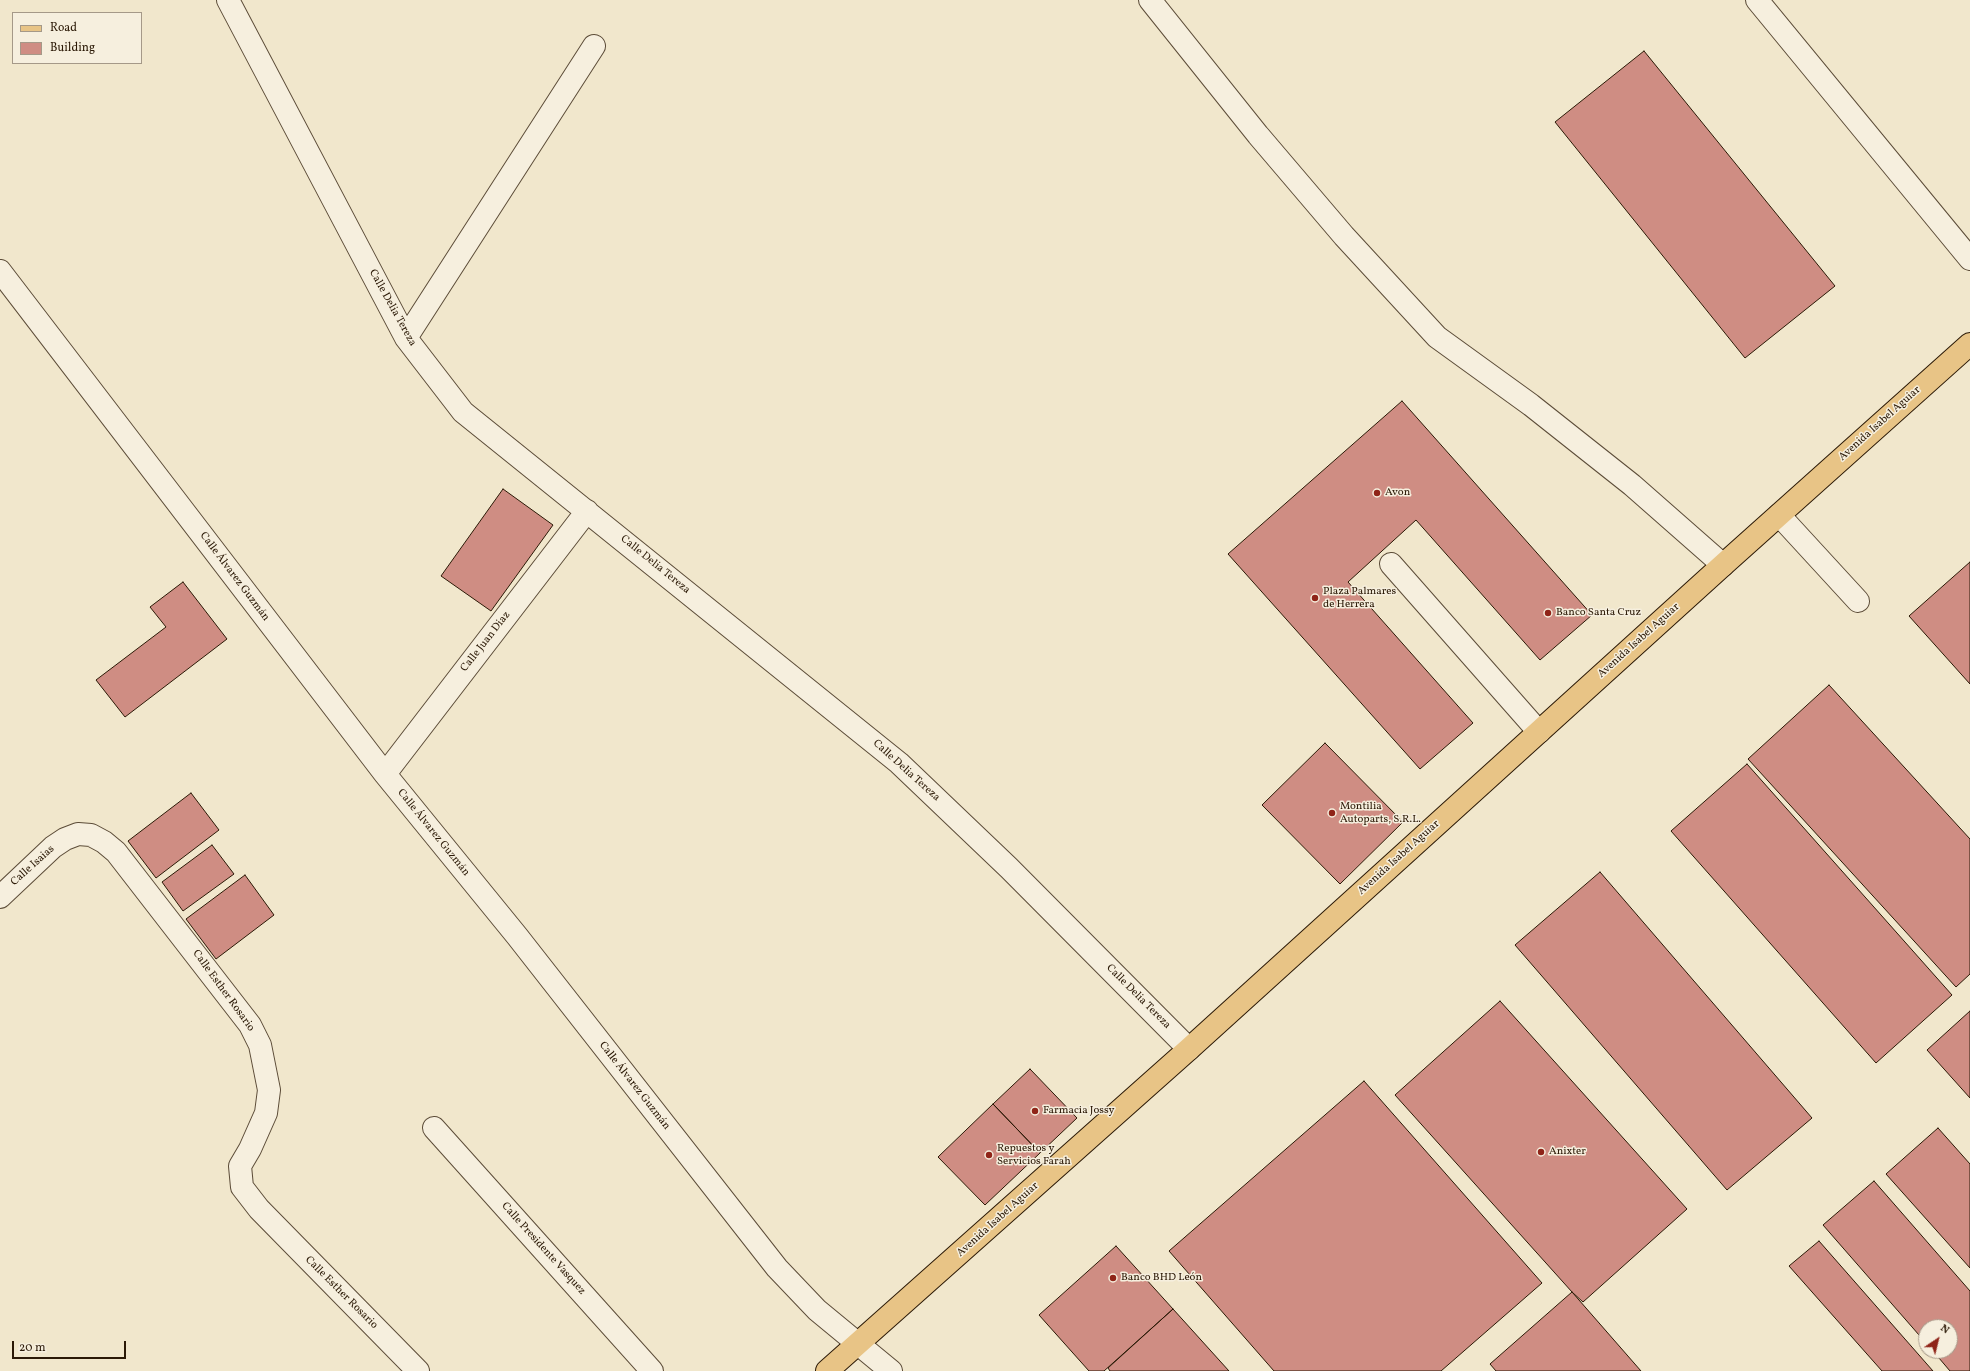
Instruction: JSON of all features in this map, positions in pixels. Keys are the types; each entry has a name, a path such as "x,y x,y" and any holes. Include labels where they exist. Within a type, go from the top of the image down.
{"main road":[{"name":"Avenida Isabel Aguiar","path":"827,1371 1189,1049 1778,515 1970,344"}],"street":[{"name":"Calle Delia Tereza","path":"228,0 406,338 463,412 492,437 587,511 899,763 1015,874 1189,1049"},
{"path":"1150,0 1268,147 1344,236 1437,337 1531,405 1632,485 1723,565"},
{"path":"1757,0 1970,259"},
{"path":"406,338 594,46"},
{"name":"Calle Álvarez Guzmán","path":"0,271 385,774 517,936 777,1268 817,1310 859,1343 891,1371"},
{"name":"Calle Juan Diaz","path":"385,774 587,511"},
{"path":"1778,515 1858,601"},
{"path":"1390,564 1539,732"},
{"name":"Calle Isaias","path":"0,896 53,847 65,839 78,834 91,835"},
{"name":"Calle Esther Rosario","path":"91,835 104,842 127,864 250,1025 260,1045 269,1090 266,1113 250,1149 240,1166 242,1186 259,1209 418,1371"},
{"name":"Calle Presidente Vasquez","path":"434,1128 652,1371"}],"building":[{"path":"1644,51 1835,286 1745,358 1555,122"},
{"name":"Plaza Palmares de Herrera","path":"1402,401 1592,615 1540,660 1416,520 1348,582 1473,723 1420,769 1228,554"},
{"path":"503,489 553,525 491,611 441,576"},
{"path":"1970,562 1970,684 1909,616"},
{"path":"183,582 227,639 125,717 96,680 166,627 150,607"},
{"path":"1829,685 1970,839 1970,974 1956,987 1748,759"},
{"name":"Montilia Autoparts, S.R.L.","path":"1325,743 1403,822 1340,884 1262,805"},
{"path":"1747,764 1952,995 1876,1063 1671,831"},
{"path":"191,793 219,830 156,878 128,841"},
{"path":"212,845 234,874 183,911 162,882"},
{"path":"1600,872 1812,1118 1727,1190 1515,945"},
{"path":"245,875 274,915 216,959 186,919"},
{"name":"Anixter","path":"1500,1001 1687,1209 1583,1302 1572,1292 1395,1095"},
{"path":"1970,1011 1970,1098 1927,1050"},
{"name":"Farmacia Jossy","path":"1030,1069 1077,1118 1040,1153 993,1104"},
{"path":"1364,1081 1542,1283 1441,1371 1274,1371 1169,1251"},
{"name":"Repuestos y Servicios Farah","path":"993,1104 1040,1153 985,1205 938,1157"},
{"path":"1938,1128 1970,1164 1970,1268 1886,1174"},
{"path":"1874,1181 1970,1291 1970,1371 1950,1371 1940,1359 1958,1359 1958,1319 1918,1319 1918,1334 1823,1225"},
{"path":"1819,1241 1918,1354 1918,1359 1922,1359 1933,1371 1882,1371 1789,1266"},
{"name":"Banco BHD León","path":"1116,1246 1173,1309 1104,1371 1089,1371 1039,1315"},
{"path":"1572,1292 1641,1371 1496,1371 1490,1364"},
{"path":"1173,1309 1229,1371 1110,1371 1108,1368"}],"place":[{"name":"Avon","path":"1377,493"},
{"name":"Plaza Palmares de Herrera","path":"1315,598"},
{"name":"Banco Santa Cruz","path":"1548,613"},
{"name":"Montilia Autoparts, S.R.L.","path":"1332,813"},
{"name":"Farmacia Jossy","path":"1035,1111"},
{"name":"Anixter","path":"1541,1152"},
{"name":"Repuestos y Servicios Farah","path":"989,1155"},
{"name":"Banco BHD León","path":"1113,1278"}]}
